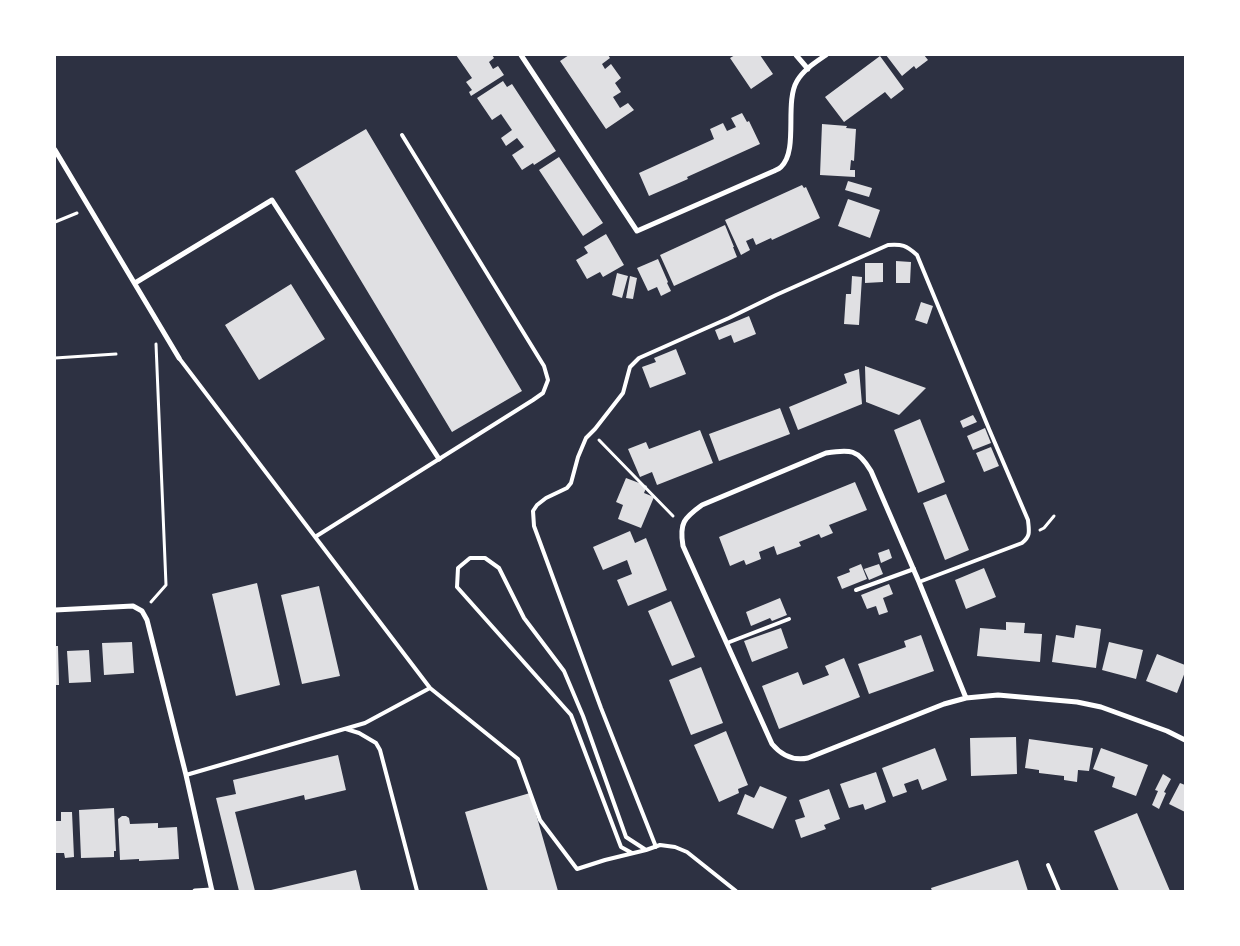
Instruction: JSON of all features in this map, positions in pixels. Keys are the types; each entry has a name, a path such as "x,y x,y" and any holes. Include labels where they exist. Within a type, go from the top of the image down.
{"street":[{"path":"521,55 637,231 781,167 789,149 792,94 797,80 826,55"},
{"path":"796,55 808,69"},
{"path":"55,150 180,358"},
{"path":"135,283 272,200 439,459"},
{"path":"966,698 914,569 871,471 864,459 857,454 839,451 826,453 702,506 685,520 681,535 683,546 772,744 778,752 788,757 798,760 808,758 944,704 966,698 998,695 1076,702 1101,707 1167,731 1185,740"},
{"path":"55,610 133,606 142,611 147,620 186,775 212,890 195,891"}],"lane":[{"path":"315,537 543,393 548,380 544,366 402,135"},
{"path":"656,847 601,708 534,526 534,511 537,505 571,484 578,457 586,438 623,393 630,366 639,358 888,245 901,244 909,248 917,254 1028,520 1029,530 1027,538 1022,543 919,582"},
{"path":"180,358 430,688 518,759 540,820 577,869 660,845 675,846 686,852 736,891"},
{"path":"632,853 621,847 571,715 457,587 458,568 470,558 485,558 499,568 524,618 564,671 583,716 626,837 646,850"},
{"path":"856,590 914,569"},
{"path":"726,643 789,619"},
{"path":"186,775 365,723 430,688"},
{"path":"345,729 359,733 376,743 380,750 417,891"},
{"path":"1048,865 1059,891"}],"path":[{"path":"55,222 90,208"},
{"path":"142,611 166,585 154,317"},
{"path":"55,358 116,354"},
{"path":"592,432 672,516 685,520"}],"building":[{"path":"456,55 492,55 494,58 489,62 493,69 498,66 504,75 471,96 469,92 472,90 466,82 472,78"},
{"path":"569,55 608,55 610,58 602,64 605,69 611,64 621,78 615,83 621,92 613,97 620,108 628,103 634,110 606,129 560,61"},
{"path":"735,55 760,55 773,74 751,89 730,58"},
{"path":"886,55 924,55 928,60 916,69 914,66 902,76"},
{"path":"880,56 904,89 891,99 885,92 844,122 825,97"},
{"path":"503,81 507,87 512,84 556,151 522,170 512,155 524,147 517,138 506,146 501,138 512,130 501,114 492,120 477,98"},
{"path":"742,113 747,122 749,121 760,144 649,196 639,173 714,139 710,129 723,123 727,131 736,127 731,118"},
{"path":"822,124 847,126 846,128 856,129 854,161 851,160 850,170 855,170 855,177 820,175"},
{"path":"366,129 522,391 452,432 295,171"},
{"path":"559,157 603,223 583,236 539,170"},
{"path":"848,181 872,188 869,197 845,190"},
{"path":"802,185 804,188 806,187 820,218 772,240 771,238 756,245 753,238 746,241 750,250 741,255 725,220"},
{"path":"848,199 880,210 870,238 838,226"},
{"path":"725,225 737,257 674,286 660,255"},
{"path":"606,234 624,265 603,277 600,272 587,279 576,260 588,253 584,247"},
{"path":"658,259 671,291 661,296 657,287 648,291 637,268"},
{"path":"896,261 911,262 910,283 896,283"},
{"path":"865,263 883,263 883,282 865,283"},
{"path":"617,273 628,276 622,298 612,295"},
{"path":"630,276 637,278 633,299 626,298"},
{"path":"852,276 862,277 859,325 844,324 846,294 851,294"},
{"path":"291,284 325,339 259,380 225,325"},
{"path":"921,302 933,306 927,324 915,320"},
{"path":"749,316 756,334 734,343 731,335 719,340 715,330"},
{"path":"676,349 686,374 650,388 642,367 656,362 654,358"},
{"path":"865,366 926,388 899,415 866,402"},
{"path":"859,369 862,404 798,430 789,407 847,383 844,374"},
{"path":"780,408 790,434 719,461 709,434"},
{"path":"973,415 977,422 963,428 960,421"},
{"path":"920,419 945,482 918,493 894,430"},
{"path":"985,428 991,443 973,450 967,436"},
{"path":"700,430 713,463 657,485 652,472 640,477 628,449 646,442 649,449"},
{"path":"991,447 999,466 984,472 976,453"},
{"path":"626,478 647,486 644,493 654,497 641,528 618,519 623,505 616,502"},
{"path":"855,482 867,510 829,525 833,533 821,538 819,534 799,542 801,546 777,555 774,546 759,552 761,559 746,565 744,560 730,566 719,537"},
{"path":"946,494 969,550 945,560 923,503"},
{"path":"630,531 635,543 646,538 667,590 628,606 617,580 632,574 627,560 603,570 593,547"},
{"path":"889,549 892,558 881,563 878,553"},
{"path":"861,564 867,579 842,589 837,577 850,572 849,569"},
{"path":"879,564 883,574 869,580 864,569"},
{"path":"984,568 996,597 966,609 955,580"},
{"path":"257,583 280,685 236,696 212,594"},
{"path":"889,584 893,594 883,598 888,612 879,615 876,606 867,609 861,595"},
{"path":"319,586 340,676 302,684 281,595"},
{"path":"780,598 787,615 772,621 770,618 751,626 746,612"},
{"path":"671,601 695,657 672,666 648,611"},
{"path":"1006,622 1025,623 1024,633 1042,634 1040,662 977,656 980,628 1006,630"},
{"path":"1076,625 1101,629 1096,668 1052,662 1056,635 1074,638"},
{"path":"781,628 788,648 752,662 744,641"},
{"path":"921,635 934,671 869,694 858,664 906,647 904,641"},
{"path":"132,642 134,673 104,675 102,643"},
{"path":"1109,642 1143,650 1136,679 1102,670"},
{"path":"55,646 58,646 59,685 55,685"},
{"path":"89,650 91,682 69,683 67,651"},
{"path":"1157,654 1185,665 1185,672 1177,693 1146,681"},
{"path":"844,658 860,697 779,729 762,686 798,672 803,685 829,675 825,666"},
{"path":"701,667 723,723 691,735 669,680"},
{"path":"726,731 748,785 738,789 739,793 719,802 694,745"},
{"path":"1016,737 1017,774 971,776 970,738"},
{"path":"1029,739 1093,748 1089,771 1078,770 1077,782 1064,780 1064,776 1039,773 1039,770 1025,768"},
{"path":"935,748 947,780 922,790 918,779 904,784 907,792 893,797 882,768"},
{"path":"1101,748 1148,765 1136,796 1112,787 1115,777 1093,769"},
{"path":"338,755 346,790 305,800 304,795 235,812 255,891 239,891 216,798 236,794 233,780"},
{"path":"876,772 886,802 865,810 863,804 849,808 840,784"},
{"path":"1163,774 1171,779 1164,792 1166,793 1159,809 1152,805 1158,791 1155,790"},
{"path":"1180,783 1185,785 1185,812 1169,804"},
{"path":"760,786 787,797 773,829 737,814 745,794 754,798"},
{"path":"829,789 840,819 824,825 826,829 801,838 795,820 805,817 799,800"},
{"path":"530,793 558,891 488,891 465,812"},
{"path":"114,808 116,851 114,851 114,857 81,858 79,810"},
{"path":"61,812 72,812 74,857 65,858 64,853 55,853 55,821 61,821"},
{"path":"1137,813 1170,891 1119,891 1094,831"},
{"path":"122,816 129,818 130,824 158,823 158,828 177,827 179,859 120,860 118,819"},
{"path":"1018,860 1028,891 932,891 931,888"},
{"path":"356,870 361,891 271,891 271,890"}]}
